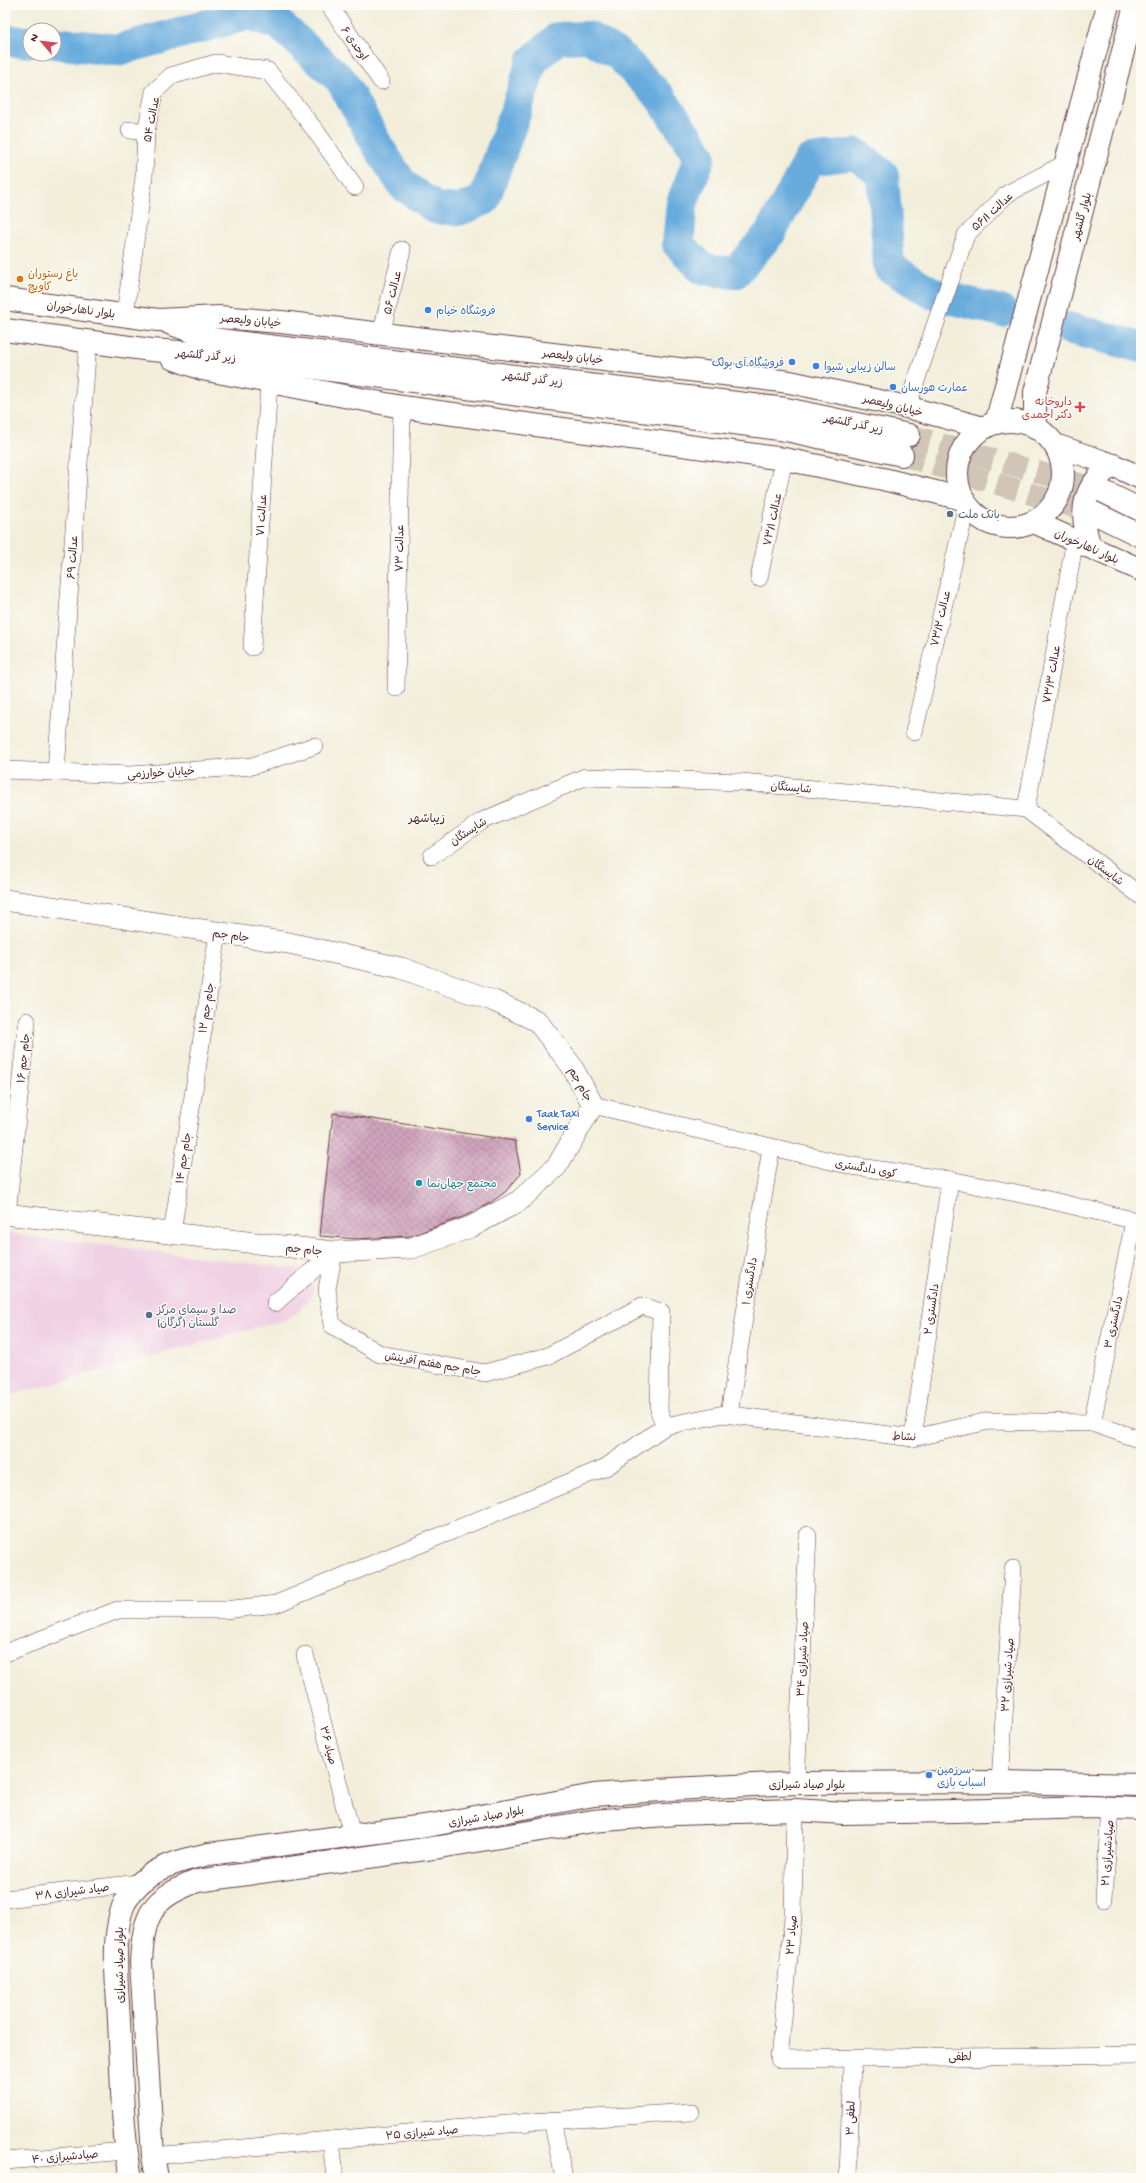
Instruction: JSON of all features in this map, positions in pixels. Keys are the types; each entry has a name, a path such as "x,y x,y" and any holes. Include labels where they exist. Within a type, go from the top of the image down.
{"main road":[{"path":"990,425 1066,163 1108,5"},
{"name":"بلوار گلشهر","path":"1035,428 1035,392 1135,5"},
{"name":"بلوار ناهارخوران","path":"5,299 158,320"},
{"name":"خیابان ولیعصر","path":"158,320 219,317 381,334 790,382 990,425"},
{"name":"زیر گذر گلشهر","path":"151,350 208,354 905,445 786,409 212,338 158,320"},
{"path":"5,330 151,350 202,369 269,383 402,407 784,459 883,479 964,502"},
{"path":"883,479 906,464 917,448 921,423 912,408"},
{"path":"1055,445 1063,466 1061,488 1051,508 1034,522 1014,528 994,525 976,515 964,502 957,484 957,473 962,451 971,438 990,425 1012,421 1027,424 1035,428 1055,445 1113,465 1141,478"},
{"path":"1083,543 1084,509 1087,497 1099,475 1113,465"},
{"path":"1100,490 1141,510"},
{"path":"1094,513 1141,536"},
{"name":"بلوار ناهارخوران","path":"1034,522 1141,570"},
{"name":"بلوار صیاد شیرازی","path":"131,2178 126,2151 118,1998 118,1928 125,1902 139,1883 154,1872 175,1862 209,1854 432,1826 594,1795 687,1788 796,1784 1000,1782 1141,1785"},
{"name":"بلوار صیاد شیرازی","path":"158,2178 153,2156 141,1962 142,1935 149,1914 162,1898 173,1891 197,1882 440,1847 593,1821 676,1814 795,1810 844,1813 1110,1808 1141,1809"},
{"path":"432,1826 440,1847"}],"street":[{"name":"۶ اوحدی","path":"329,5 381,81"},
{"name":"عدالت ۵۴","path":"125,315 144,176 138,131 154,92 171,76 216,63 268,71 315,130 355,187"},
{"name":"۵۶/۱ عدالت","path":"912,408 937,321 966,235 1007,194 1066,163"},
{"name":"۵۶ عدالت","path":"381,334 402,250"},
{"name":"عدالت ۶۹","path":"56,771 88,342"},
{"name":"عدالت ۷۱","path":"252,647 269,383"},
{"name":"عدالت ۷۳","path":"396,688 402,407"},
{"name":"عدالت ۷۳/۱","path":"759,578 784,459"},
{"name":"عدالت ۷۳/۲","path":"914,732 964,502"},
{"name":"۷۳/۳ عدالت","path":"1026,809 1083,543"},
{"name":"خیابان خوارزمی","path":"5,770 132,775 252,766 314,746"},
{"name":"شایستگان","path":"432,856 482,820 585,777 742,782 1026,809 1141,896"},
{"name":"جام جم","path":"5,900 289,943 401,968 494,1000 537,1022 571,1065 593,1105 556,1166 519,1201 471,1227 412,1248 334,1252 6,1214"},
{"name":"۱۲ جام جم","path":"195,1083 218,933"},
{"name":"۱۶ جام جم","path":"6,1214 27,1021"},
{"name":"۱۴ جام جم","path":"172,1233 195,1083"},
{"name":"کوی دادگستری","path":"593,1105 852,1166 950,1180 1036,1197 1138,1222"},
{"name":"دادگستری ۱","path":"729,1414 771,1148"},
{"name":"دادگستری ۲","path":"912,1438 950,1180"},
{"name":"دادگستری ۳","path":"1092,1423 1138,1222"},
{"path":"275,1303 334,1252"},
{"name":"جام جم هفتم آفرینش","path":"334,1252 327,1288 332,1325 380,1354 485,1373 548,1356 642,1306 661,1312 659,1411 665,1426"},
{"name":"نشاط","path":"665,1426 729,1414 912,1438 989,1421 1092,1423 1141,1440"},
{"path":"5,1653 118,1610 224,1610 276,1604 606,1467 665,1426"},
{"name":"صیاد شیرازی ۳۴","path":"796,1784 808,1535"},
{"name":"صیاد شیرازی ۳۲","path":"1000,1782 1013,1569"},
{"name":"صیاد ۳۶","path":"306,1655 352,1835"},
{"name":"۲۱ صیادشیرازی","path":"1104,1899 1110,1808"},
{"name":"صیاد ۲۳","path":"779,2059 793,1917 795,1810"},
{"name":"صیاد شیرازی ۳۸","path":"5,1899 139,1883"},
{"name":"لطفی","path":"779,2059 1141,2055"},
{"name":"لطفی ۳","path":"848,2178 852,2058"},
{"name":"صیاد شیرازی ۲۵","path":"153,2156 552,2120 691,2112"},
{"path":"552,2120 564,2178"},
{"path":"330,2140 335,2178"},
{"name":"۴۰ صیادشیرازی","path":"5,2161 126,2151"}],"shaded area":[{"name":"صدا و سیمای مرکز گلستان (گرگان)","path":"5,1233 313,1271 313,1292 299,1311 285,1320 5,1397"}],"building":[{"name":"مجتمع جهان‌نما","path":"333,1113 515,1141 521,1174 505,1192 490,1203 463,1217 410,1236 357,1239 320,1236"}],"waterway":[{"path":"62,44 117,50 249,14 279,24 341,80 380,150 403,185 435,208 459,210 484,200 532,61 558,38 588,37 619,55 660,97 700,156 682,203 678,244 703,269 735,273 770,233 810,160 856,154 883,175 889,267 934,294 1001,311"},
{"path":"5,41 22,42"},
{"path":"1068,328 1141,347"}],"tunnel":[{"path":"909,435 1100,490"},
{"path":"902,455 1094,513"}],"place":[{"name":"باغ رستوران کاویچ","path":"20,279"},
{"name":"فروشگاه خیام","path":"428,310"},
{"name":"فروشگاه آی بولک","path":"792,362"},
{"name":"سالن زیبایی شیوا","path":"816,366"},
{"name":"عمارت هورسان","path":"893,387"},
{"name":"داروخانه دکتر احمدی","path":"1080,407"},
{"name":"بانک ملت","path":"950,514"},
{"name":"Taak Taxi Service","path":"529,1119"},
{"name":"مجتمع جهان‌نما","path":"419,1183"},
{"name":"صدا و سیمای مرکز گلستان (گرگان)","path":"149,1315"},
{"name":"سرزمین اسباب بازی","path":"929,1775"}],"district":[{"name":"زیباشهر","path":"427,818"}]}
